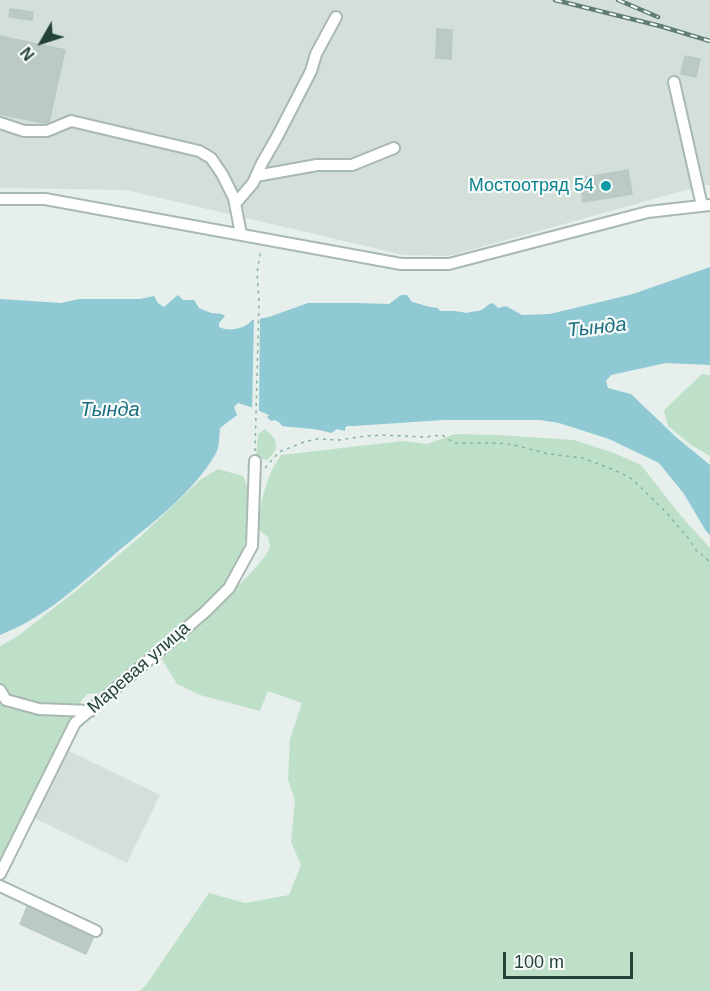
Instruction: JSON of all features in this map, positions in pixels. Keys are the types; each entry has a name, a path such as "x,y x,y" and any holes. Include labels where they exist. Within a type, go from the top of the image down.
{"street":[{"path":"235,204 253,183 292,110 311,71 316,54 336,17"},
{"path":"0,199 45,199 401,264 449,264 648,212 706,205 674,82"},
{"path":"0,123 24,131 46,131 71,121 199,151 211,158 222,174 234,198 241,234"},
{"path":"256,176 318,165 352,165 394,148"},
{"name":"Маревая улица","path":"0,874 75,723 205,612 229,588 252,546 255,461"},
{"path":"0,690 6,700 39,709 90,711"},
{"path":"0,886 96,931"}],"path":[{"path":"255,461 257,273 262,238"},
{"path":"254,479 279,452 293,445 316,439 339,440 381,435 425,437 442,435 454,443 514,445 549,454 583,458 632,479 666,512 690,539 696,550 710,562"}],"shaded area":[{"path":"0,0 710,0 710,185 449,256 404,255 126,190 0,188"},
{"path":"67,750 160,795 127,863 34,818"}],"green space":[{"path":"702,374 710,375 710,456 691,445 668,426 664,410"},
{"path":"265,429 276,444 274,452 267,460 256,457 258,434"},
{"path":"455,434 574,440 614,453 641,465 681,516 710,548 710,991 140,991 209,893 245,903 289,895 301,865 291,842 295,800 288,780 290,739 302,703 268,691 260,711 200,695 177,684 160,656 238,586 265,556 270,546 268,537 258,529 260,509 268,481 281,455 403,441 427,444"},
{"path":"218,469 243,476 250,493 252,516 241,556 228,584 180,629 112,686 100,693 87,694 82,700 0,866 0,646 18,636 77,590 141,536 200,480"}],"water":[{"name":"Тында","path":"710,267 710,365 666,363 611,375 606,381 608,388 631,394 676,437 710,465 710,535 684,494 659,463 609,439 559,423 540,420 444,420 347,426 345,431 337,429 331,433 282,426 275,420 271,421 267,417 269,415 238,403 234,407 237,415 220,428 217,452 185,494 65,597 35,618 0,635 0,299 61,303 79,299 140,299 154,296 164,307 178,295 183,300 194,300 199,308 211,313 222,314 225,316 219,323 219,327 232,329 246,326 252,320 269,317 308,303 389,304 401,295 407,295 412,302 438,308 440,311 467,313 482,310 491,303 498,308 506,306 522,315 550,314 633,294"}],"pier":[{"path":"260,316 259,414 252,411 254,317"}],"building":[{"path":"10,9 33,12 32,20 9,17"},
{"path":"437,29 452,30 451,59 436,58"},
{"path":"0,36 65,50 49,122 0,114"},
{"path":"685,56 700,59 696,77 681,74"},
{"name":"Мостоотряд 54","path":"628,170 632,194 583,202 580,178"},
{"path":"27,907 93,938 86,954 20,924"}],"railway":[{"path":"555,0 710,41"},
{"path":"618,0 658,17"}],"place":[{"name":"Мостоотряд 54","path":"606,186"}]}
